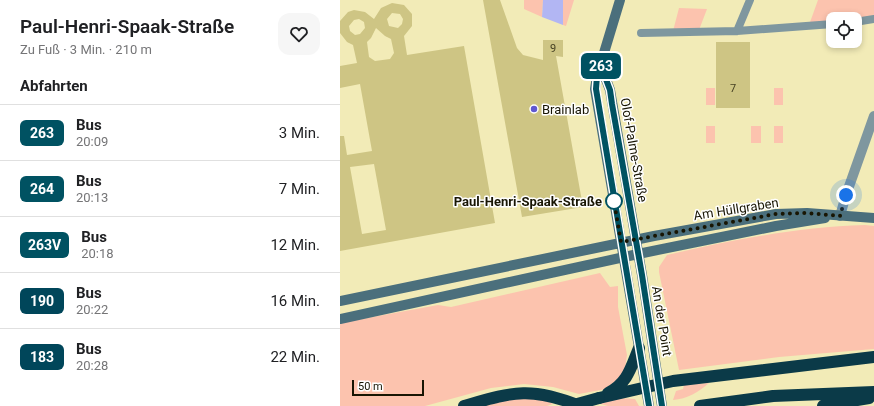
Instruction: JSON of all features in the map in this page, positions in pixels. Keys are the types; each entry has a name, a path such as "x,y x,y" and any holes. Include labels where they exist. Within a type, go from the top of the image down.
{"highway":[{"path":"599,398 621,385 628,376 639,348"},
{"path":"570,406 673,381 874,357"},
{"path":"464,406 513,393 535,392 556,397 580,406"},
{"path":"700,406 774,396 874,392"},
{"path":"823,406 874,397"}],"main road":[{"path":"620,0 597,76 596,89 621,242"},
{"name":"Olof-Palme-Straße","path":"601,66 610,90 636,240"},
{"name":"Am Hüllgraben","path":"636,240 776,214 807,213 874,218"},
{"name":"Am Hüllgraben","path":"638,254 776,226 840,216"},
{"path":"340,300 636,240"},
{"name":"An der Point","path":"636,240 661,404"},
{"name":"An der Point","path":"621,242 649,405"},
{"path":"340,319 638,254"},
{"path":"388,291 391,308"}],"street":[{"path":"737,31 750,0"},
{"path":"862,21 874,19"},
{"path":"641,33 737,31 826,25"},
{"path":"840,216 874,116"}],"shaded area":[{"path":"524,0 543,0 542,17 524,9"},
{"path":"563,0 574,0 566,26 563,25"},
{"path":"818,0 874,0 874,16 862,18 862,12 826,12 826,23 809,25"},
{"path":"679,8 707,9 699,30 673,31"},
{"path":"706,88 715,88 715,105 706,105"},
{"path":"774,88 783,88 783,105 774,105"},
{"path":"706,126 715,126 715,143 706,143"},
{"path":"751,126 761,126 761,143 751,143"},
{"path":"774,126 783,126 783,143 774,143"},
{"path":"865,225 874,226 874,349 779,357 679,370 659,272 659,267 667,255 716,244 790,231"},
{"path":"600,273 610,287 618,286 618,307 627,355 625,368 620,378 606,389 579,394 553,387 524,384 491,388 425,406 340,406 340,323 438,305 451,307"},
{"path":"709,383 692,394 673,400 676,391 683,389 684,385"},
{"path":"510,398 542,399 553,404 547,406 483,406"},
{"path":"619,398 635,399 639,406 608,406 597,403"}],"water":[{"path":"543,0 563,0 563,25 542,17"}],"building":[{"name":"Brainlab","path":"483,0 500,0 517,48 523,55 543,60 543,40 563,40 563,57 556,56 583,207 522,217"},
{"path":"392,3 404,5 412,14 412,26 404,36 407,55 464,46 495,223 340,251 340,136 344,136 347,155 372,151 360,84 340,88 340,66 357,63 353,45 347,42 340,33 340,21 348,12 354,10 365,12 374,19 381,8","holes":["392,13 400,14 403,19 402,24 398,28 389,26 387,19","359,19 364,22 365,28 360,34 355,35 350,31 349,26 354,20","376,28 391,39 394,53 390,59 375,61 369,57 367,42 371,38","374,164 386,230 362,234 350,167"]},
{"path":"716,42 750,42 750,108 716,108"}],"bus line":[{"name":"263","path":"649,406 596,89 597,76 601,66 610,90 642,275 662,406"}],"place":[{"name":"Brainlab","path":"534,109"},
{"name":"Paul-Henri-Spaak-Straße","path":"614,201"}],"route":[{"path":"614,201 613,196 621,242 776,214 807,213 840,216 846,195"}]}
